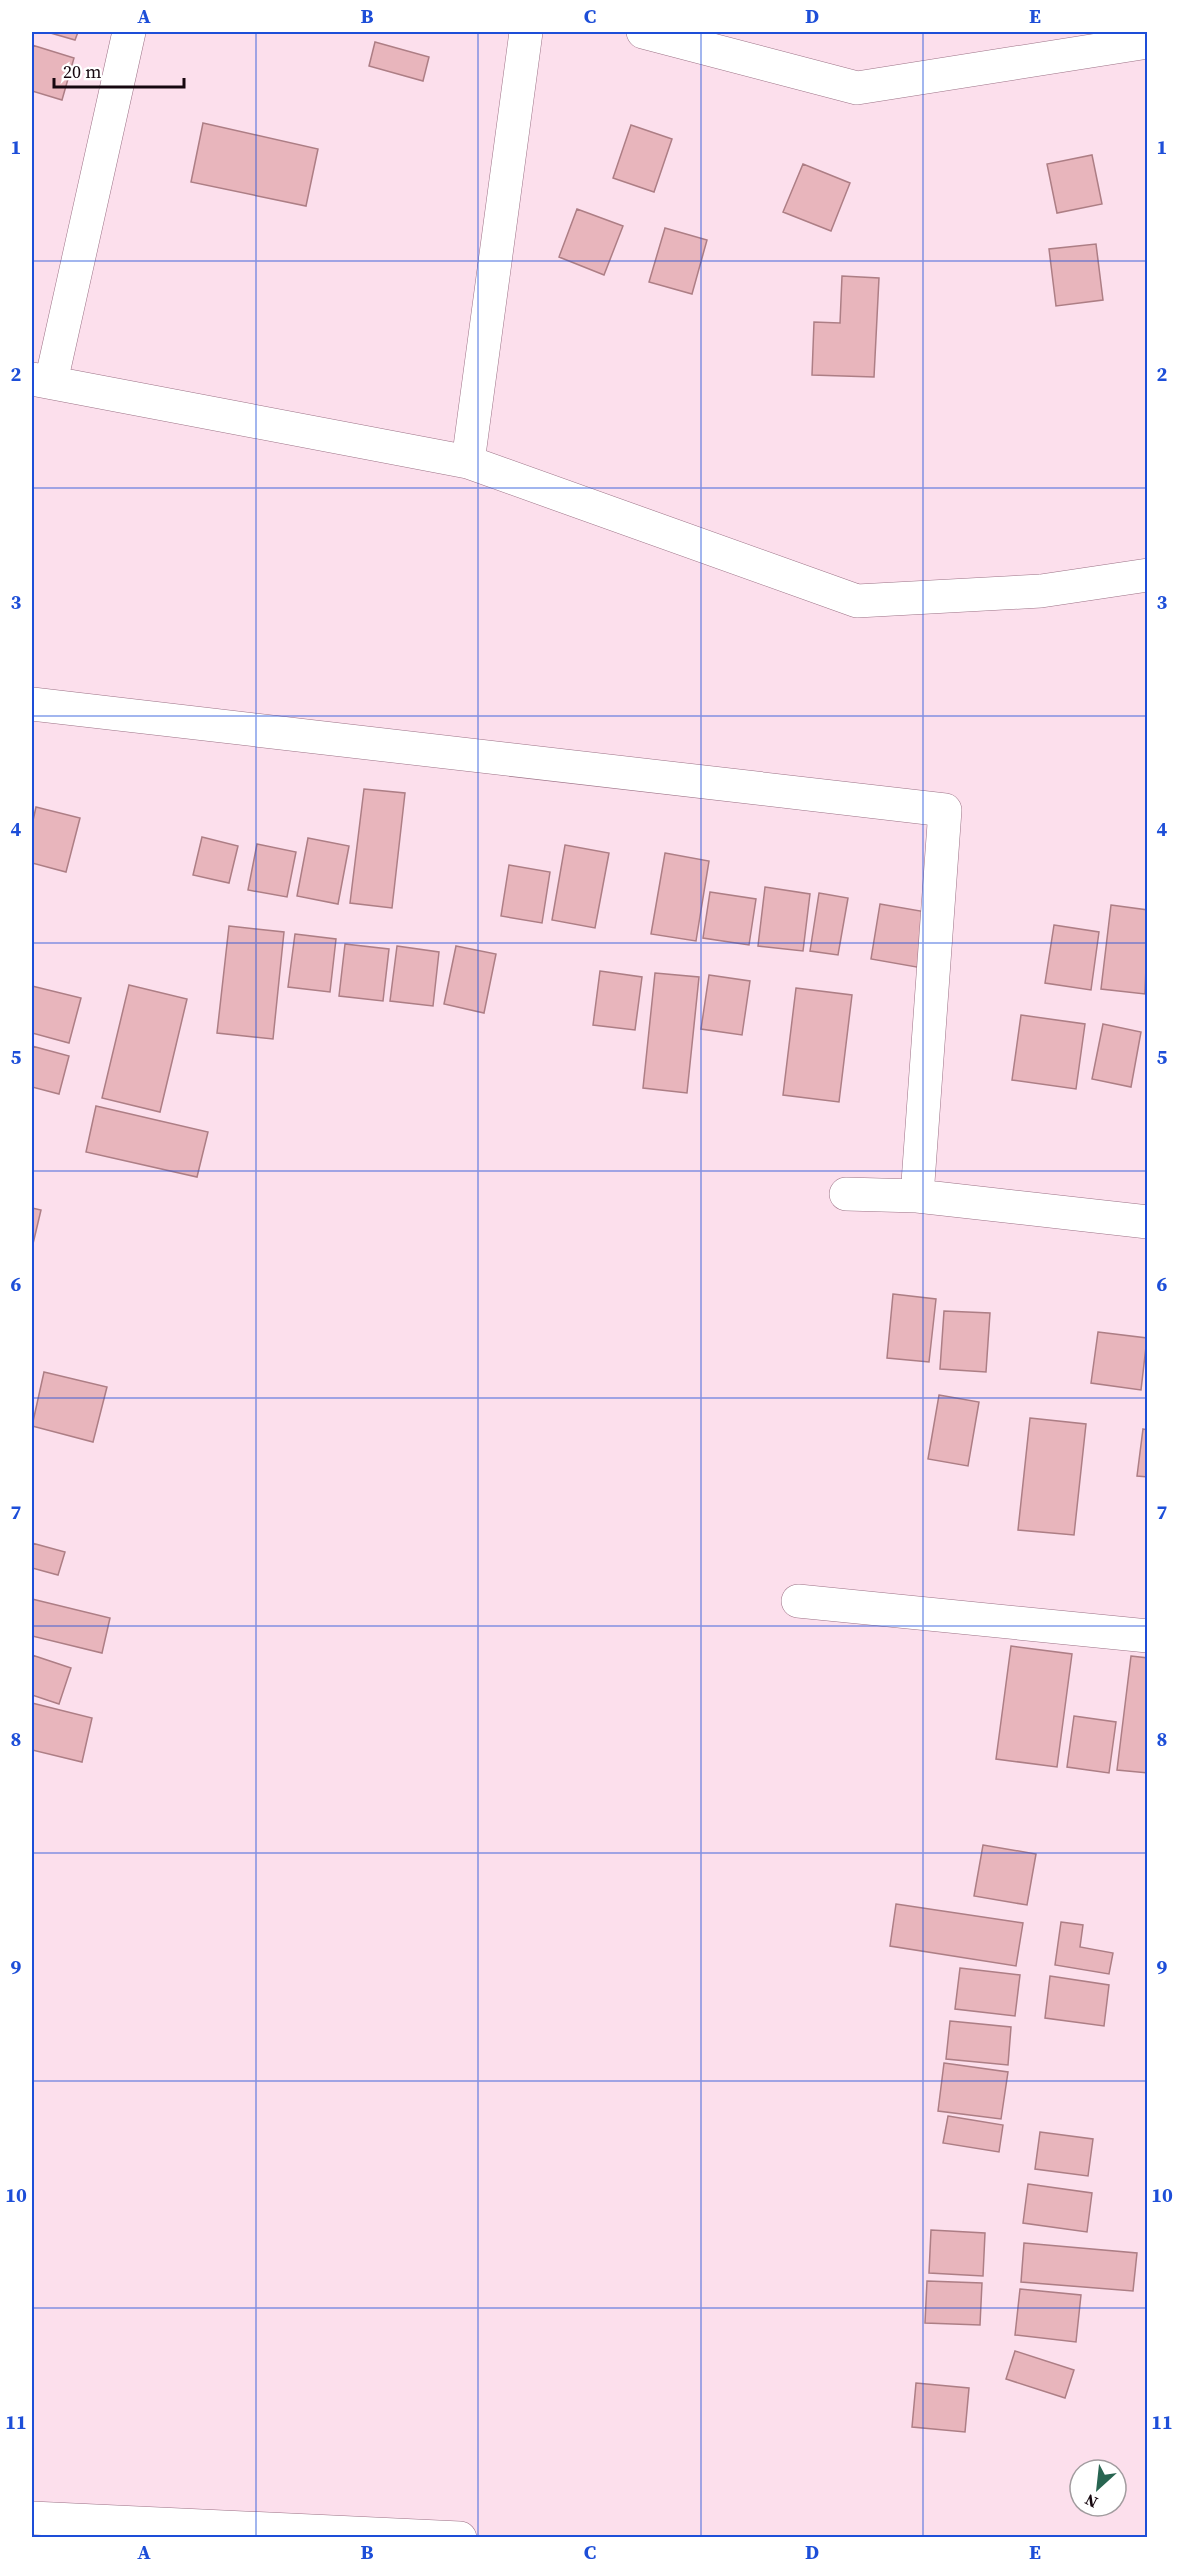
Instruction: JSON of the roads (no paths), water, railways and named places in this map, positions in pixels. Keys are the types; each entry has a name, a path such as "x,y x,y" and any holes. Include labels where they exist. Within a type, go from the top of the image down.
{"street":[{"path":"129,32 41,381 468,462 857,601 1041,591 1148,575"},
{"path":"468,462 526,32"},
{"path":"643,32 857,88 1148,42"},
{"path":"32,704 945,810 917,1197"},
{"path":"846,1194 917,1197 1148,1222"},
{"path":"798,1601 1148,1636"},
{"path":"32,2518 326,2534 460,2538"}]}
